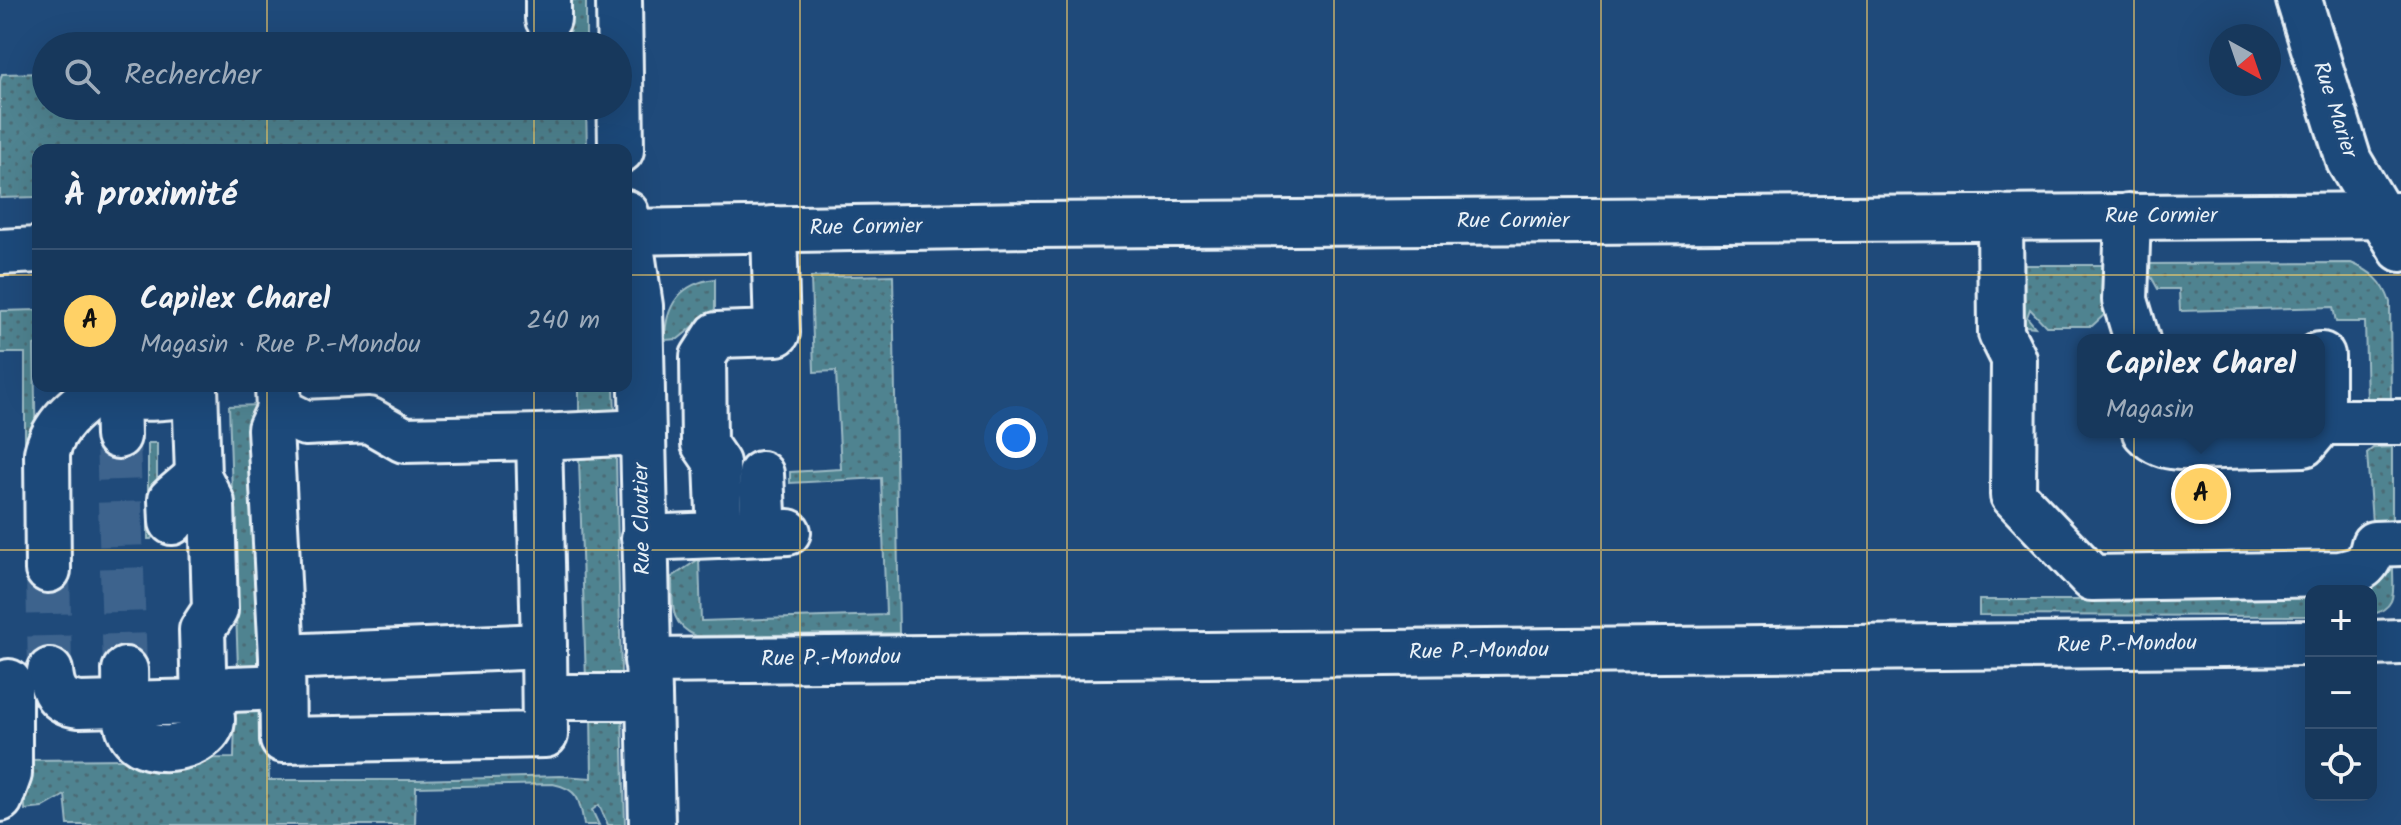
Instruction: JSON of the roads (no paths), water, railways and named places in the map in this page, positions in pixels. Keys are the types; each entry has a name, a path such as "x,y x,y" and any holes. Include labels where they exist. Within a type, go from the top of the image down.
{"street":[{"path":"619,0 619,32"},
{"name":"Rue Marier","path":"2299,0 2349,161 2394,227"},
{"path":"621,120 621,144"},
{"path":"2128,216 2125,300 2135,334"},
{"name":"Rue Cormier","path":"632,225 774,229 2128,216 2394,227"},
{"path":"2000,217 2001,333 2014,359 2013,495 2092,578 2340,574 2356,571 2365,565 2371,559 2374,544 2401,543"},
{"path":"720,535 717,463 704,444 703,357 717,335 777,333 774,229"},
{"path":"0,252 32,250"},
{"name":"Rue Cloutier","path":"632,256 640,306 652,825"},
{"path":"641,358 703,357"},
{"path":"48,570 47,453 49,442 67,415 111,401 180,392"},
{"path":"195,392 198,476 212,503 215,610 228,629 217,695"},
{"path":"539,437 545,735 283,740 270,429 279,398 305,423 369,420 404,440 539,437 642,435 668,437 704,414"},
{"path":"2325,426 2401,422"},
{"path":"2152,438 2167,446 2180,447 2304,444 2309,438"},
{"path":"644,538 776,533 761,474"},
{"path":"172,522 171,499 198,476"},
{"path":"2377,643 2401,642"},
{"name":"Rue P.-Mondou","path":"545,697 648,679 2305,643"},
{"path":"50,671 55,693 68,704 126,687 217,695 282,672 544,646"},
{"path":"0,799 9,774 9,682"}],"tunnel":[{"path":"118,436 125,670"},
{"path":"48,570 50,671"}],"place":[{"name":"Capilex Charel","path":"2201,494"}]}
